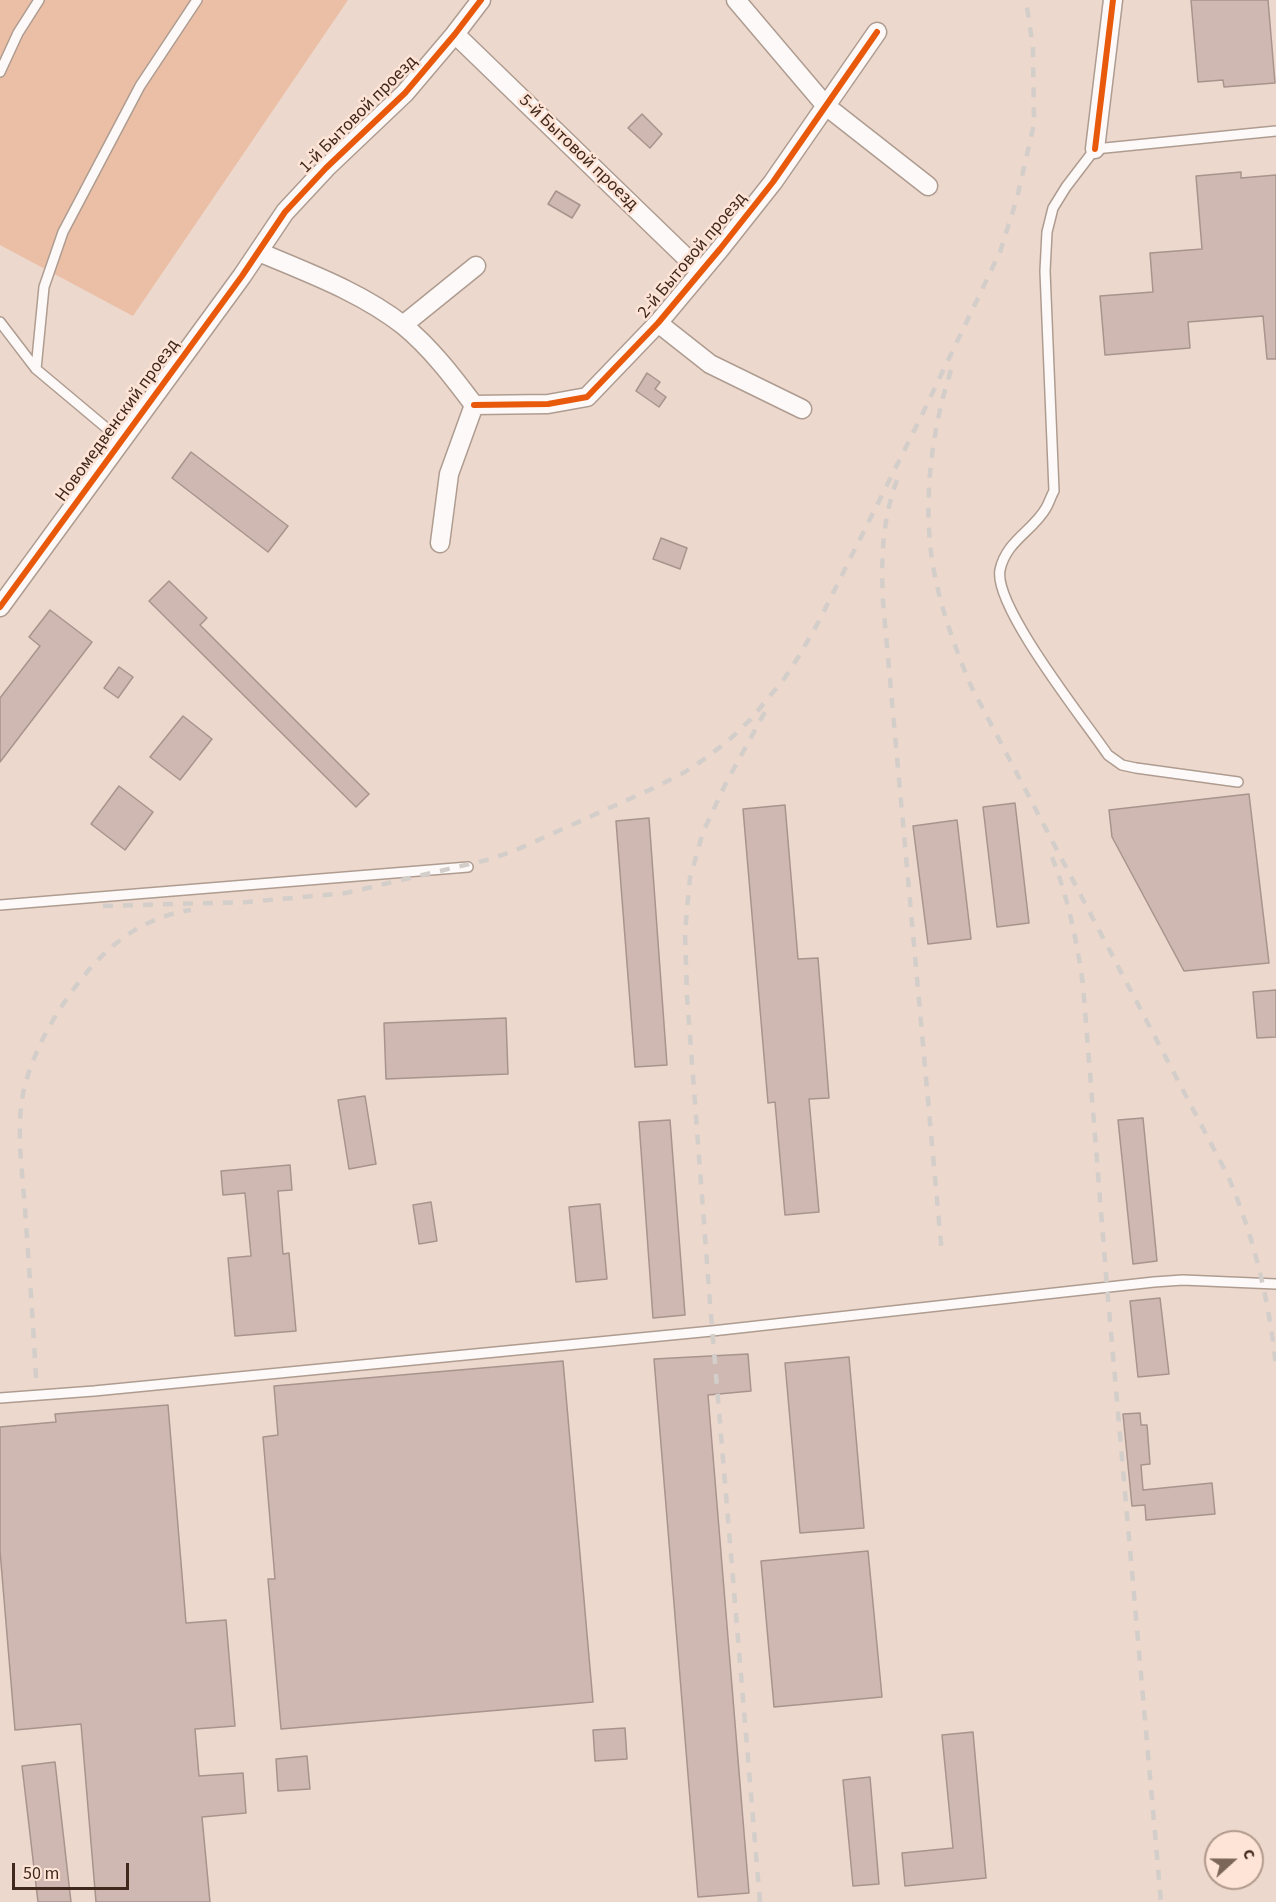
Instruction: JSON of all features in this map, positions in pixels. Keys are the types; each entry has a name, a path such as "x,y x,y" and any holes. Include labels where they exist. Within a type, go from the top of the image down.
{"street":[{"name":"1-й Бытовой проезд","path":"260,252 285,212 326,168 387,112 455,34 481,0"},
{"path":"736,0 826,106 928,186"},
{"path":"1095,149 1113,0"},
{"name":"2-й Бытовой проезд","path":"474,405 548,404 587,397 658,323 701,273 773,182 877,32"},
{"name":"5-й Бытовой проезд","path":"455,34 701,273"},
{"path":"260,252 360,297 403,325 442,363 474,405 449,474 440,543"},
{"name":"Новомедвенский проезд","path":"0,607 260,252"},
{"path":"403,325 476,266"},
{"path":"658,323 710,364 801,409"}],"lane":[{"path":"0,72 18,33 39,0"},
{"path":"36,369 44,287 63,232 140,86 197,0"},
{"path":"1238,782 1136,768 1122,765 1108,755 1017,625 1003,594 1000,571 1009,548 1046,509 1054,491 1045,271 1047,232 1053,207 1095,149 1276,130"},
{"path":"0,322 36,369 122,441"},
{"path":"0,905 468,867"},
{"path":"0,1398 94,1391 712,1331 1154,1282 1183,1280 1276,1284"}],"shaded area":[{"path":"0,0 348,0 133,316 0,245"}],"building":[{"path":"1191,0 1268,0 1275,83 1224,87 1223,80 1198,82"},
{"path":"642,114 662,134 650,148 628,128"},
{"path":"1241,172 1241,178 1276,175 1276,359 1267,359 1263,316 1188,322 1190,348 1105,355 1100,296 1153,292 1150,253 1202,249 1196,176"},
{"path":"556,191 580,205 572,218 548,204"},
{"path":"647,373 660,382 655,389 666,397 659,407 636,391"},
{"path":"191,452 288,526 268,552 172,478"},
{"path":"661,538 687,548 680,569 653,559"},
{"path":"169,581 207,618 200,625 369,794 356,807 149,601"},
{"path":"50,610 92,642 0,762 0,698 40,646 29,637"},
{"path":"119,667 133,677 118,698 104,688"},
{"path":"183,716 212,739 180,780 150,757"},
{"path":"119,786 153,812 125,850 91,824"},
{"path":"1249,794 1269,963 1184,971 1112,837 1109,810"},
{"path":"1015,803 1029,923 997,927 983,807"},
{"path":"785,805 798,959 818,958 829,1098 809,1099 819,1212 785,1215 775,1102 768,1103 743,809"},
{"path":"649,818 667,1065 635,1067 616,821"},
{"path":"957,820 971,939 928,944 913,826"},
{"path":"1276,990 1276,1037 1257,1038 1253,992"},
{"path":"506,1018 508,1074 386,1079 384,1023"},
{"path":"365,1096 376,1164 349,1169 338,1100"},
{"path":"1143,1118 1157,1261 1133,1264 1118,1120"},
{"path":"670,1120 685,1315 653,1318 639,1122"},
{"path":"290,1165 292,1190 278,1191 283,1254 289,1253 296,1331 235,1336 228,1258 251,1256 245,1193 223,1195 221,1171"},
{"path":"431,1202 437,1241 419,1244 413,1205"},
{"path":"600,1204 607,1279 576,1282 569,1207"},
{"path":"1160,1298 1169,1374 1138,1377 1130,1301"},
{"path":"748,1354 751,1391 708,1395 749,1893 698,1897 654,1359"},
{"path":"849,1357 864,1528 800,1533 785,1363"},
{"path":"563,1361 593,1702 281,1729 268,1579 275,1579 263,1437 278,1435 274,1386"},
{"path":"168,1405 186,1623 226,1620 235,1726 195,1729 199,1776 243,1773 246,1813 202,1817 210,1902 96,1902 81,1724 15,1730 0,1551 0,1427 56,1422 55,1414"},
{"path":"1140,1413 1141,1425 1147,1425 1150,1464 1141,1465 1143,1490 1212,1483 1215,1514 1146,1520 1145,1505 1132,1506 1123,1414"},
{"path":"868,1551 882,1697 774,1707 761,1561"},
{"path":"625,1728 627,1759 595,1761 593,1730"},
{"path":"973,1732 986,1878 905,1886 902,1853 953,1848 942,1735"},
{"path":"307,1756 310,1789 278,1791 276,1759"},
{"path":"55,1762 71,1902 38,1902 22,1766"},
{"path":"870,1777 879,1884 853,1886 843,1780"}],"railway":[{"path":"103,906 248,902 346,893 491,859 516,850 685,772 729,740 750,720 784,679 819,621 1000,252 1017,198 1034,124 1033,48 1026,0"},
{"path":"951,370 934,439 928,512 932,560 948,624 971,686 1228,1176 1259,1269 1276,1366"},
{"path":"897,480 885,525 882,571 883,602 942,1255"},
{"path":"760,1902 710,1303 687,996 685,932 690,878 703,832 726,783 766,710"},
{"path":"1052,857 1071,920 1083,985 1161,1902"},
{"path":"36,1378 20,1143 21,1110 27,1078 52,1021 98,959 121,939 147,924 191,910"}],"cycle path":[{"path":"0,607 242,276 285,212 326,168 405,93 481,0"},
{"path":"1095,149 1113,0"},
{"path":"474,405 548,404 587,397 658,323 720,249 773,182 877,32"}]}
